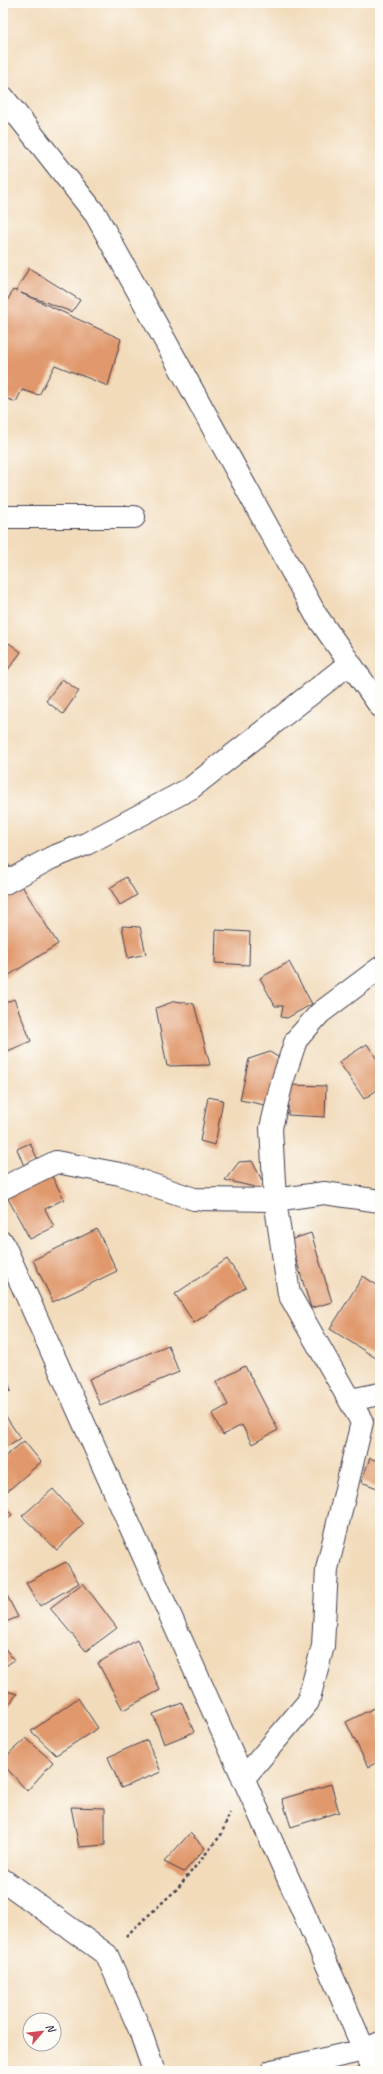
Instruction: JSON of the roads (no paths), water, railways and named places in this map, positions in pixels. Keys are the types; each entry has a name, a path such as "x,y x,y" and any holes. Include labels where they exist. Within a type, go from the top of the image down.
{"street":[{"path":"3,97 96,216 316,615 380,706"},
{"path":"3,517 134,517"},
{"path":"3,884 51,858 86,844 191,788 350,663"},
{"path":"243,1779 308,1702 323,1646 327,1569 362,1422 289,1294 275,1200 272,1128 282,1082 296,1040 320,1013 380,968"},
{"path":"3,1188 56,1162 120,1174 194,1199 275,1200 324,1193 380,1201"},
{"path":"3,1243 337,1987 372,2046 373,2071"},
{"path":"350,1400 380,1394"},
{"path":"3,1880 106,1954 139,2028 154,2071"},
{"path":"272,2071 372,2046"}]}
